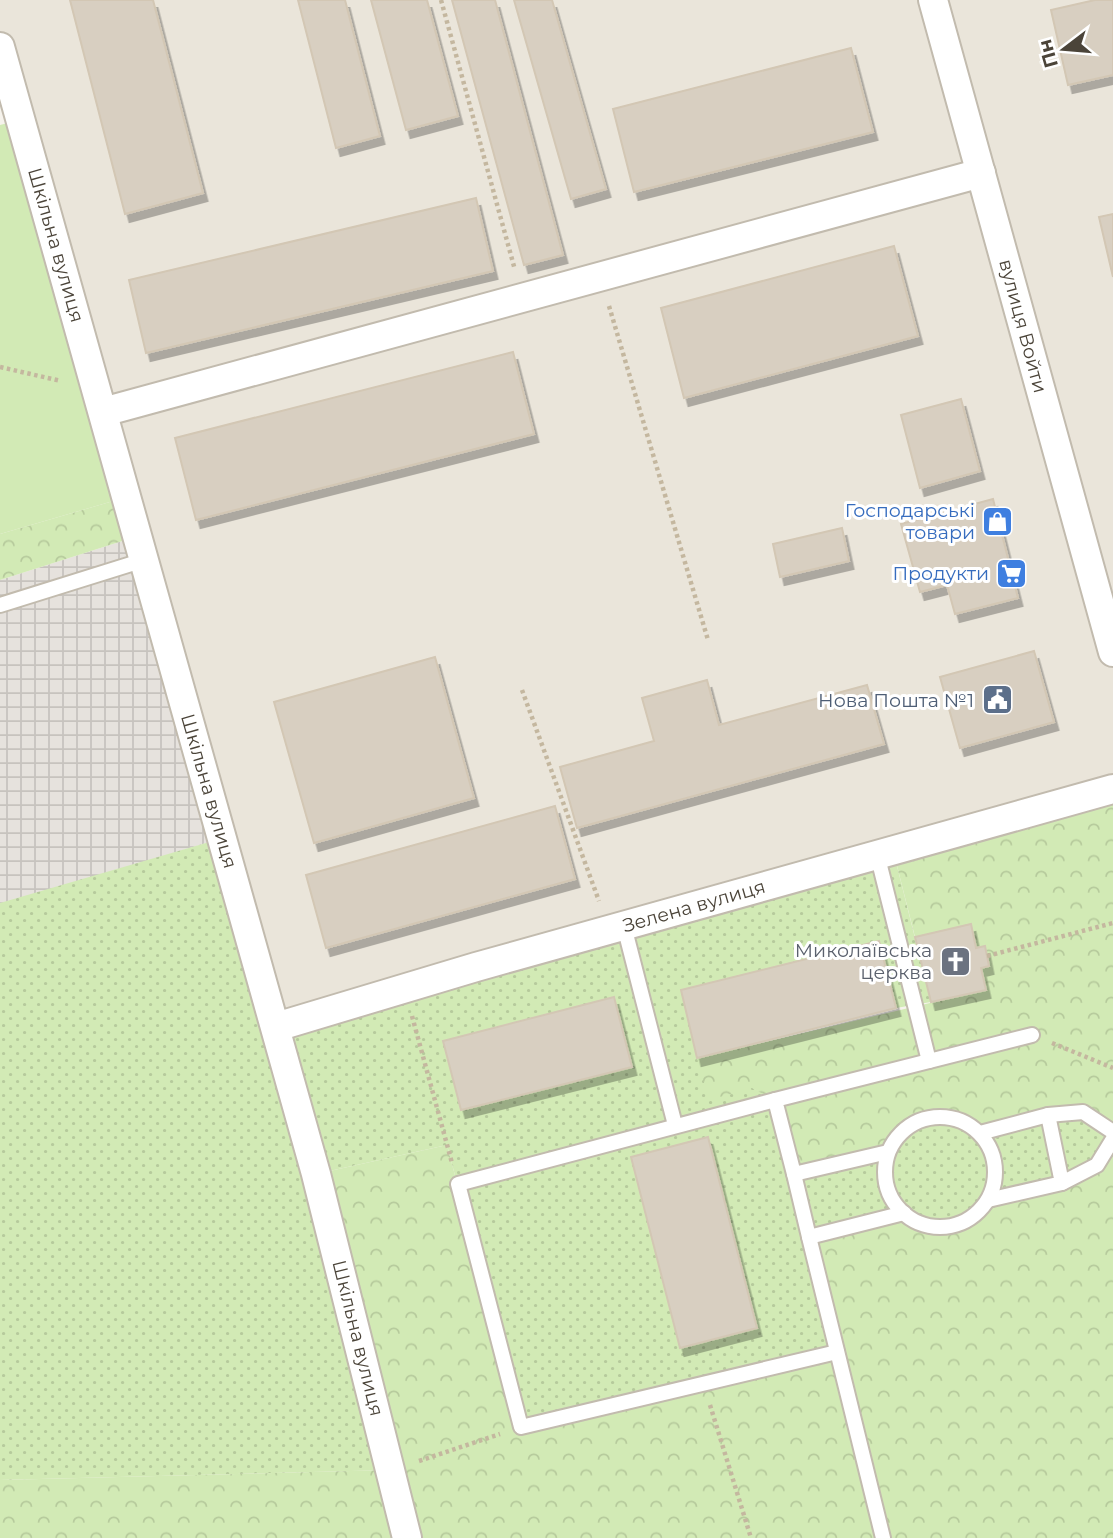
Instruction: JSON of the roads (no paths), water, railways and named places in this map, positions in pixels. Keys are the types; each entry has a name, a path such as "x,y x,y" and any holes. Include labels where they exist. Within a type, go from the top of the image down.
{"street":[{"name":"вулиця Войти","path":"933,0 1113,652"},
{"name":"Шкільна вулиця","path":"0,47 276,1027 407,1538"},
{"path":"100,400 522,298 981,173"},
{"name":"Зелена вулиця","path":"276,1027 1113,789"}],"lane":[{"path":"0,604 144,560"},
{"path":"877,854 929,1061"},
{"path":"624,926 675,1125"},
{"path":"837,1352 521,1427 458,1184 675,1125 1032,1035"},
{"path":"775,1100 883,1538"},
{"path":"980,1133 1048,1115 1083,1112 1113,1132"},
{"path":"1048,1115 1062,1183"},
{"path":"941,1116 960,1120 980,1133 990,1148 995,1165 995,1183 988,1200 968,1220 946,1227 928,1226 904,1213 886,1185 888,1152 905,1128 922,1119 941,1116"},
{"path":"988,1200 1062,1183 1097,1166 1113,1139"},
{"path":"794,1174 888,1152"},
{"path":"808,1237 904,1213"}],"place":[{"name":"Господарські товари","path":"998,521"},
{"name":"Продукти","path":"1012,573"},
{"name":"Нова Пошта №1","path":"997,700"},
{"name":"Миколаївська церква","path":"955,961"}]}
